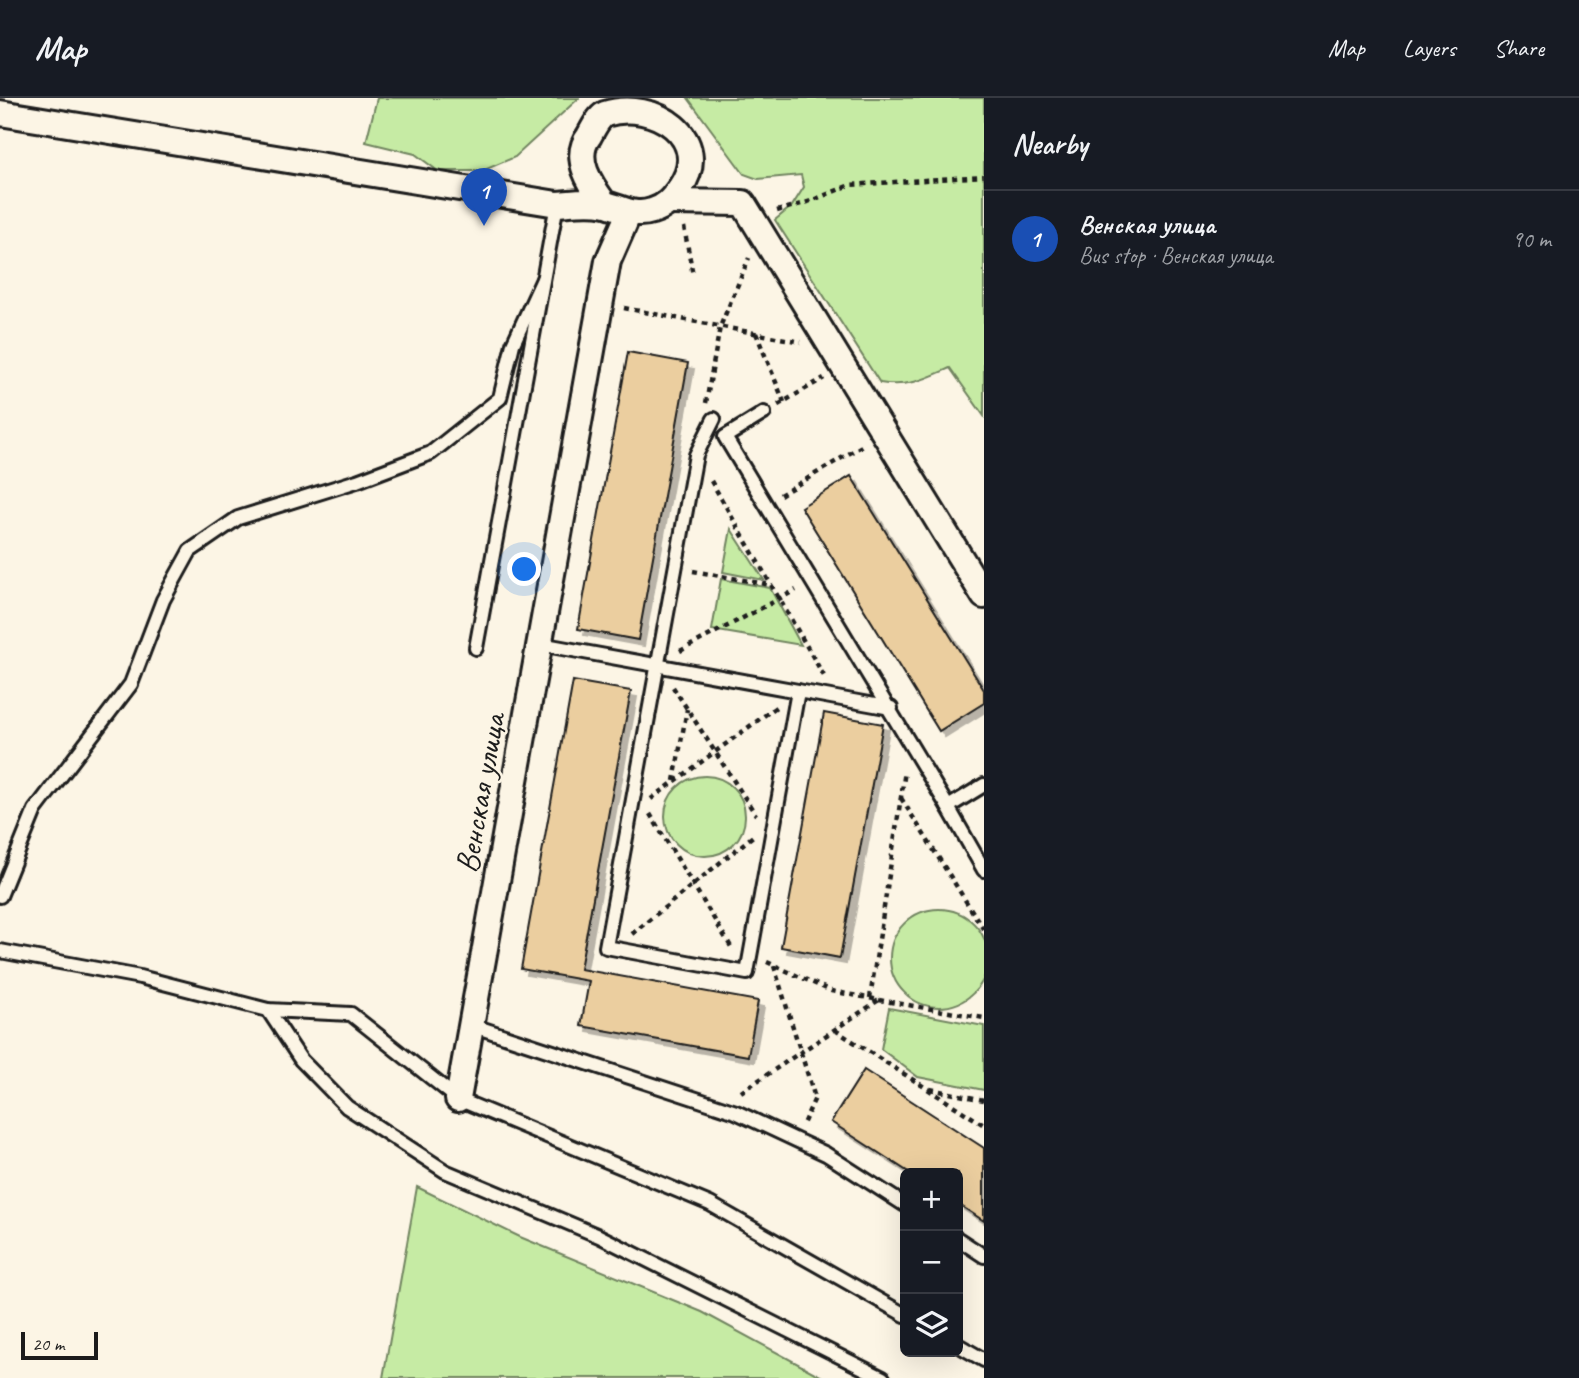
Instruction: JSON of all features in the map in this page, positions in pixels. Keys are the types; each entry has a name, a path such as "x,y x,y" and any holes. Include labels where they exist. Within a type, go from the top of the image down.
{"street":[{"path":"0,113 557,204 604,203 629,213 651,212 670,202 690,174 689,141 668,113 636,104 604,114 584,142 584,176 604,203"},
{"path":"670,202 743,203 984,596"},
{"name":"Венская улица","path":"458,1099 608,261 629,213"}],"lane":[{"path":"476,648 557,204"},
{"path":"0,896 35,810 131,684 163,600 190,551 238,518 357,481 430,453 500,398 513,344 543,279"},
{"path":"725,437 764,413"},
{"path":"798,691 768,832 747,972 606,947 696,455 714,419 891,708 984,870"},
{"path":"540,643 891,708"},
{"path":"948,807 984,785"},
{"path":"0,951 140,977 268,1010 351,1014 458,1099 710,1204 900,1312"},
{"path":"268,1010 301,1060 347,1107 446,1171 599,1236 883,1378"},
{"path":"471,1025 736,1112 825,1154 900,1202"},
{"path":"963,1242 984,1256"},
{"path":"963,1348 984,1360"}],"path":[{"path":"703,417 720,327 756,225 850,185 984,176"},
{"path":"684,225 693,275"},
{"path":"620,307 755,334 837,357"},
{"path":"755,334 784,402"},
{"path":"764,413 784,402 837,357"},
{"path":"782,493 866,443"},
{"path":"696,455 836,698"},
{"path":"675,567 771,585"},
{"path":"615,948 693,884 768,832 657,663 812,581"},
{"path":"747,972 644,804 798,691"},
{"path":"674,782 687,709"},
{"path":"870,998 910,741"},
{"path":"901,797 984,930"},
{"path":"750,955 831,991 984,1018"},
{"path":"774,965 814,1098 803,1125"},
{"path":"741,1092 879,1000"},
{"path":"835,1030 984,1125"},
{"path":"926,1088 984,1100"}],"green space":[{"path":"377,98 579,98 515,157 482,171 438,171 415,154 366,142"},
{"path":"688,98 984,98 984,416 950,368 907,383 880,383 775,220 792,206 804,187 801,175 758,179 744,174"},
{"path":"731,529 764,580 723,572"},
{"path":"721,579 770,588 801,645 712,630"},
{"path":"705,776 720,779 733,788 742,801 745,816 742,831 733,844 720,853 705,856 690,853 677,844 668,831 665,816 668,801 677,788 690,779"},
{"path":"939,909 958,912 974,923 985,939 988,958 985,977 974,993 958,1004 939,1007 920,1004 904,993 893,977 890,958 893,939 904,923 920,912"},
{"path":"889,1008 984,1026 984,1090 918,1077 881,1049"},
{"path":"417,1187 520,1237 702,1312 824,1378 383,1378"}],"building":[{"path":"628,352 688,363 638,640 578,629"},
{"path":"851,476 984,690 984,703 939,731 801,507"},
{"path":"573,681 631,691 580,969 758,1001 748,1056 581,1026 589,981 521,969"},
{"path":"824,713 883,724 840,958 781,947"},
{"path":"864,1070 984,1148 984,1221 963,1207 963,1168 902,1168 831,1122"}],"place":[{"name":"Венская улица","path":"484,226"}]}
